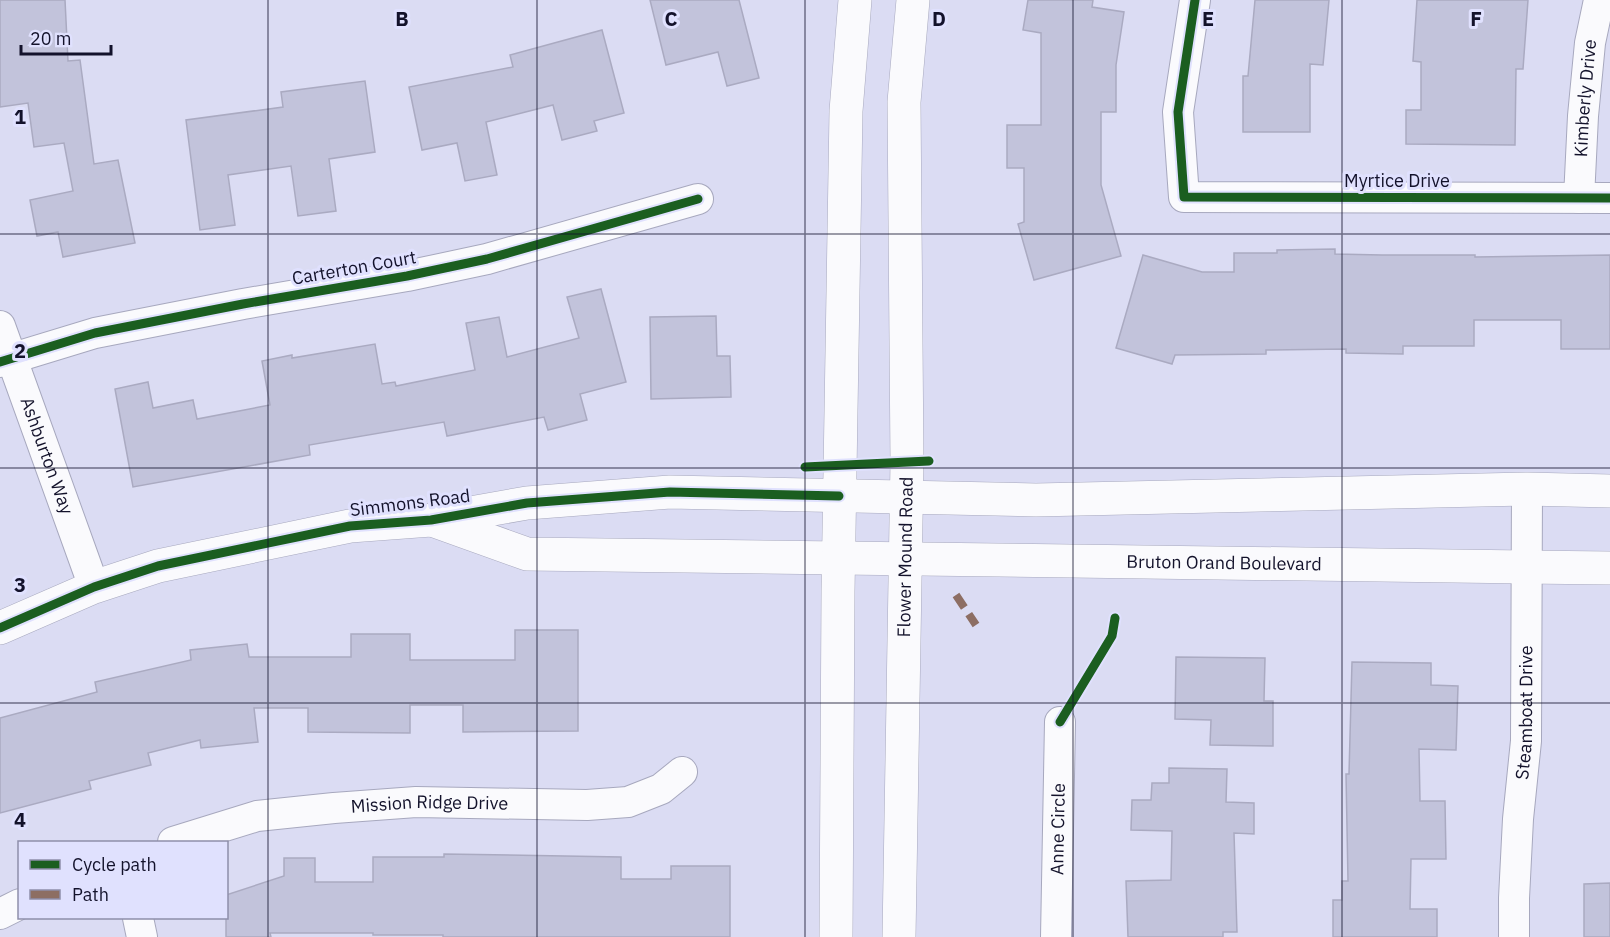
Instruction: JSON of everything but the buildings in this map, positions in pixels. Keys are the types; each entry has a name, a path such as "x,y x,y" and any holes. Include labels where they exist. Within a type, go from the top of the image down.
{"main road":[{"path":"836,937 838,558 846,111 855,0"},
{"name":"Flower Mound Road","path":"899,937 906,559 904,102 913,0"},
{"path":"839,496 1036,500 1527,489 1610,491"},
{"name":"Simmons Road","path":"0,628 93,587 158,566 350,526 431,520 527,503 670,492 839,496"},
{"name":"Simmons Road","path":"431,520 527,554 838,558"},
{"name":"Bruton Orand Boulevard","path":"838,558 1610,568"}],"street":[{"name":"Myrtice Drive","path":"1195,0 1178,112 1184,197 1610,198"},
{"name":"Kimberly Drive","path":"1579,198 1583,116 1590,43 1599,0"},
{"name":"Carterton Court","path":"6,360 95,333 243,304 407,276 487,259 698,199"},
{"name":"Ashburton Way","path":"0,326 6,360 93,587"},
{"name":"Steamboat Drive","path":"1514,937 1518,830 1526,741 1527,489"},
{"name":"Anne Circle","path":"1056,937 1060,722"},
{"name":"Mission Ridge Drive","path":"179,841 257,816 333,808 416,802 587,805 628,802 661,789 682,772"},
{"path":"0,914 18,905"},
{"path":"138,919 142,937"}],"marked path":[{"path":"956,595 976,625"}],"cycle path":[{"path":"1195,0 1178,112 1184,197 1610,198"},
{"path":"0,362 95,333 243,304 407,276 487,259 698,199"},
{"path":"805,467 929,461"},
{"path":"0,628 94,587 158,566 350,526 431,520 527,503 670,492 839,496"},
{"path":"1060,722 1112,636 1115,618"}]}
